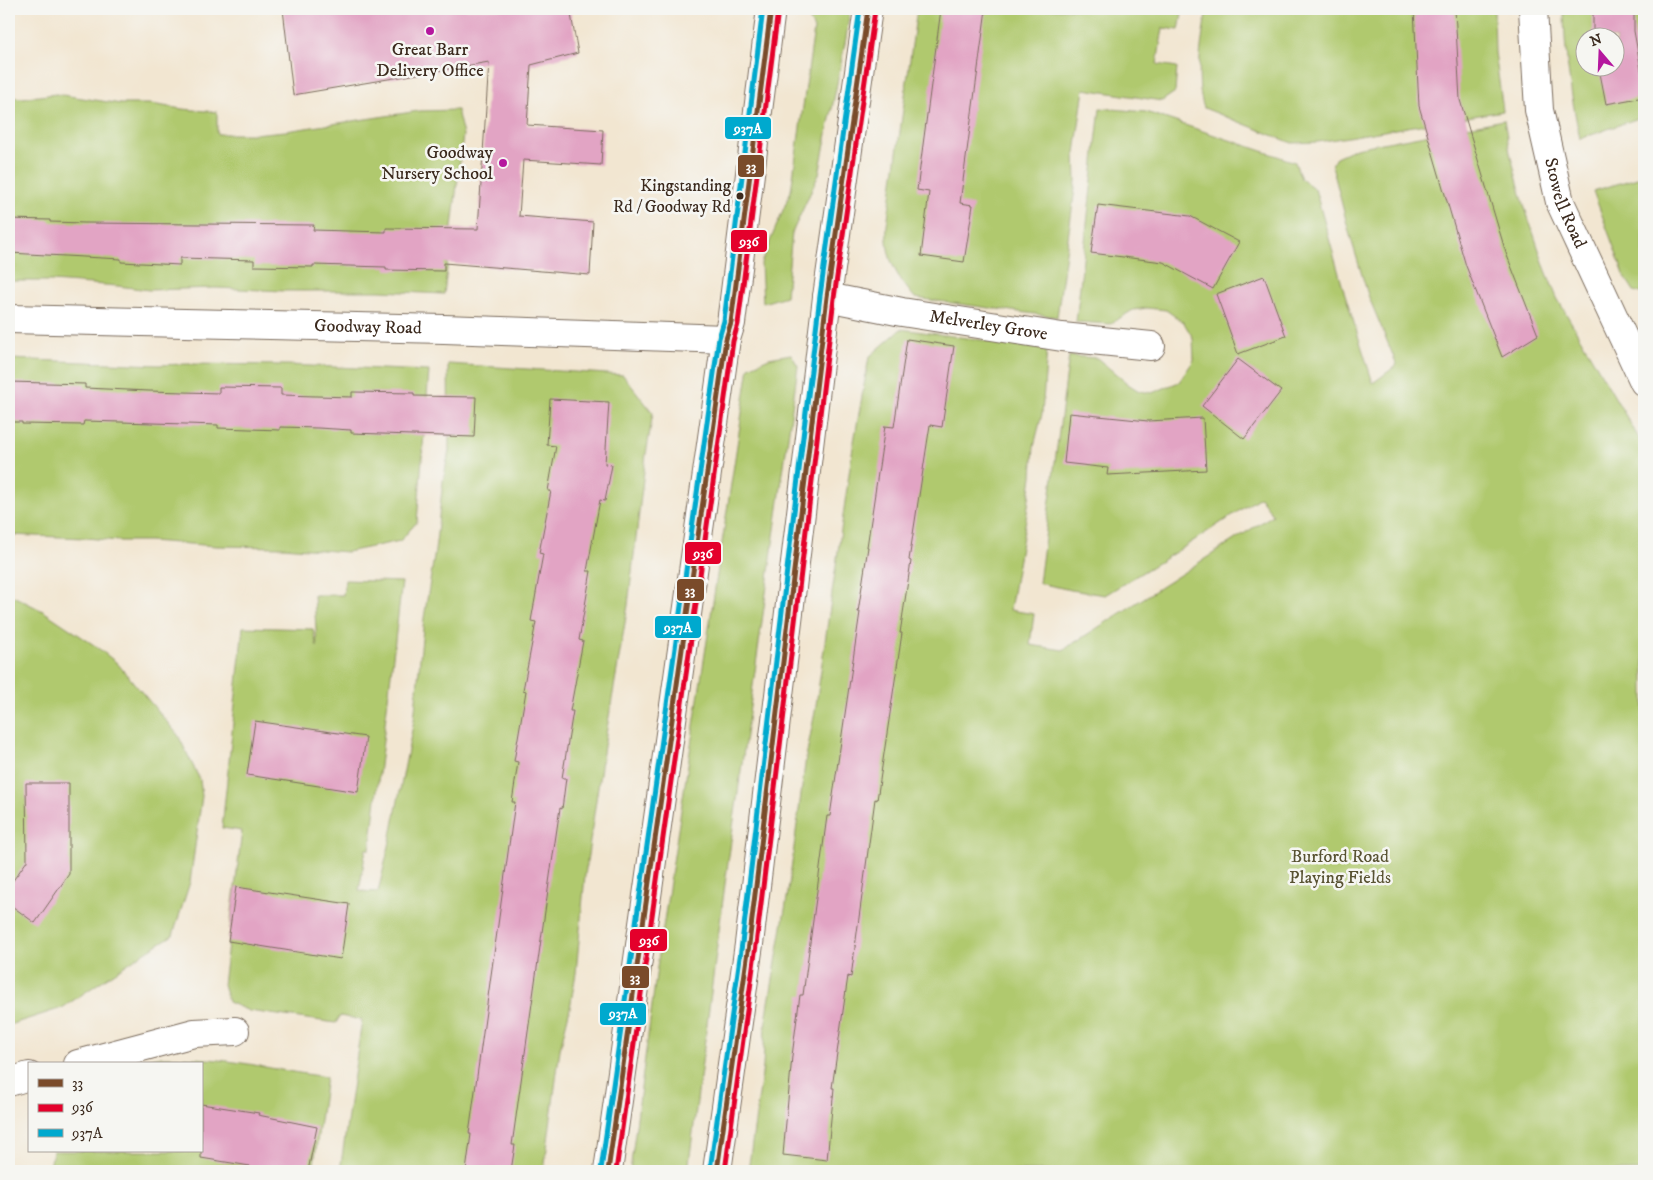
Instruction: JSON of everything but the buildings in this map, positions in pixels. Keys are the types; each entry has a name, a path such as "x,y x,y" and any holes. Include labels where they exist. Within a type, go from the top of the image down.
{"main road":[{"path":"608,1171 726,339 731,323 771,9"},
{"path":"717,1171 750,934 827,297 868,9"},
{"name":"Stowell Road","path":"1533,9 1539,110 1560,202 1644,382"},
{"name":"Melverley Grove","path":"827,297 902,312 1052,335 1151,346"},
{"name":"Goodway Road","path":"9,319 444,329 726,339"},
{"path":"85,1062 194,1033 235,1031"},
{"path":"9,1082 28,1076"}],"green space":[{"path":"804,9 850,9 819,174 792,233 786,296 763,303 761,263 791,191 814,29"},
{"path":"917,9 1183,9 1179,30 1163,28 1157,64 1177,67 1175,92 1162,101 1084,89 1075,153 1076,181 1057,317 915,298 893,265 888,247 887,225"},
{"path":"1207,9 1494,9 1495,52 1503,111 1318,142 1292,143 1204,108 1199,72"},
{"path":"1564,9 1644,9 1644,116 1580,139 1565,42"},
{"path":"56,94 121,104 151,104 217,112 217,134 253,134 286,131 419,111 457,110 463,135 444,294 216,288 149,290 52,281 9,281 9,97 22,98"},
{"name":"Burford Road Playing Fields","path":"1100,108 1146,112 1295,162 1301,179 1315,189 1343,288 1373,383 1397,365 1368,295 1332,165 1336,157 1356,148 1504,120 1510,153 1524,205 1557,298 1644,447 1644,1171 748,1171 763,1067 765,1026 788,892 806,757 815,712 852,453 869,357 901,329 1047,349 1042,414 1034,446 1027,513 1010,610 1034,614 1030,645 1063,650 1273,515 1260,497 1184,547 1105,595 1039,583 1069,356 1097,358 1139,391 1152,393 1179,382 1194,360 1193,338 1184,323 1166,310 1147,308 1133,310 1110,324 1076,322"},
{"path":"1644,176 1644,294 1634,291 1625,277 1593,191"},
{"path":"791,354 798,366 725,884 688,1171 630,1171 658,960 749,367 769,358"},
{"path":"9,359 158,365 287,365 429,371 417,522 400,541 347,552 282,547 217,546 9,535"},
{"path":"448,364 623,375 653,413 646,454 628,605 604,746 585,875 576,973 560,1049 544,1171 340,1171 362,1020 340,1016 336,1023 249,1011 228,1002 223,985 242,831 222,828 243,627 313,629 317,647 314,595 343,595 345,580 402,582 370,849 366,849 359,891 378,892 414,720 424,618 449,451"},
{"path":"9,594 43,611 94,645 117,663 178,735 200,780 202,796 190,882 173,935 62,1008 9,1025"},
{"path":"158,1057 198,1058 326,1077 313,1171 75,1171 50,1167 53,1152 202,1152 202,1062 131,1062"}],"transit line":[{"name":"937A","path":"601,1170 719,338 724,321 763,9"},
{"name":"33","path":"608,1171 726,339 731,323 771,9"},
{"name":"937A","path":"710,1170 742,943 820,296 860,9"},
{"name":"33","path":"717,1171 749,944 827,297 868,9"},
{"name":"936","path":"616,1171 733,341 738,324 778,10"},
{"name":"936","path":"725,1171 756,945 834,298 875,10"}],"place":[{"name":"Great Barr Delivery Office","path":"430,31"},
{"name":"Goodway Nursery School","path":"503,163"},
{"name":"Kingstanding Rd / Goodway Rd","path":"740,196"}]}
